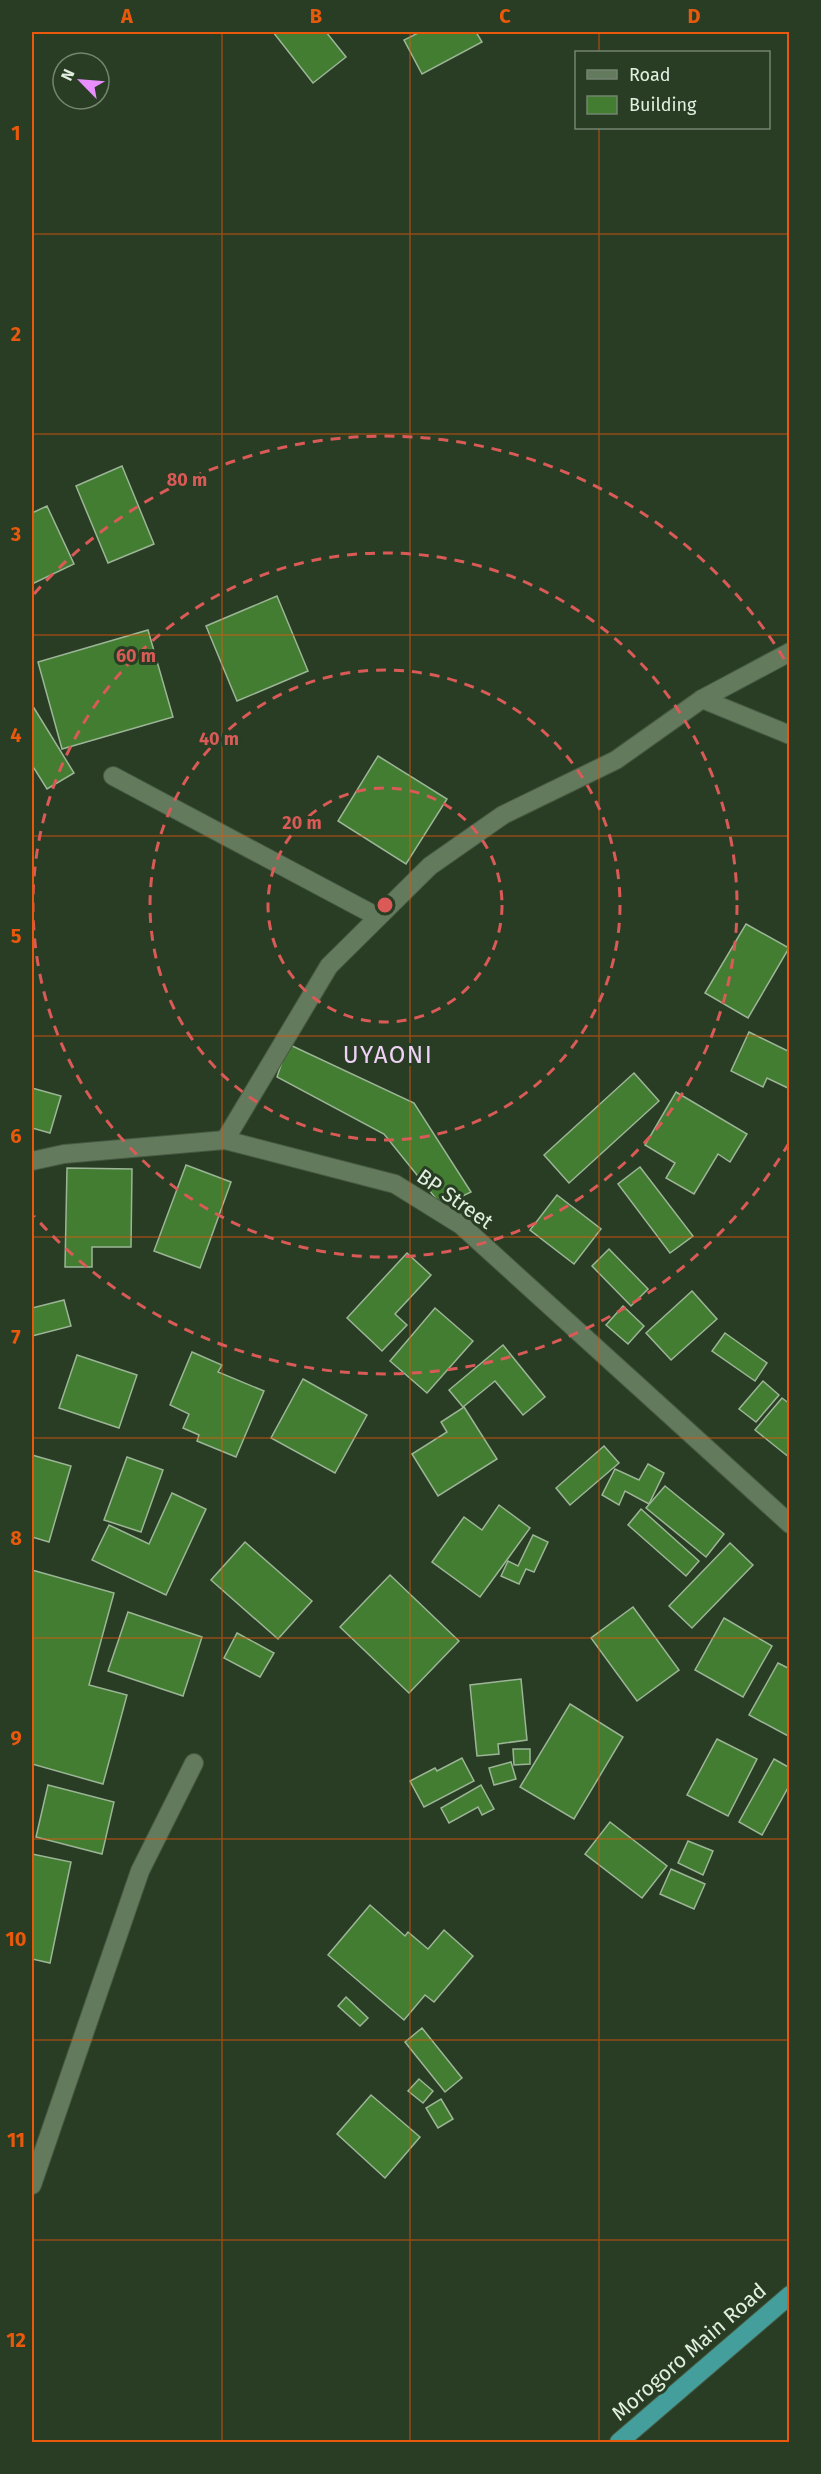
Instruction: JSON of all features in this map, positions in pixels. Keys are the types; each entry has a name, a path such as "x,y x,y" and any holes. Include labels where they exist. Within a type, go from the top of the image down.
{"highway":[{"name":"Morogoro Main Road","path":"619,2442 789,2295"}],"street":[{"path":"225,1140 329,966 430,866 503,815 616,760 702,699 789,652"},
{"path":"702,699 789,735"},
{"path":"113,776 378,917"},
{"name":"BP Street","path":"32,1161 64,1154 225,1140 395,1184 461,1225 789,1524"},
{"path":"32,2185 140,1871 194,1763"}],"building":[{"path":"273,32 326,32 346,57 313,83"},
{"path":"420,32 476,32 482,42 422,74 404,40"},
{"path":"122,466 154,544 108,563 76,486"},
{"path":"47,506 74,564 32,584 32,513"},
{"path":"277,596 308,671 237,701 206,626"},
{"path":"148,630 173,717 62,749 38,662"},
{"path":"34,708 74,773 47,789 32,765 32,709"},
{"path":"378,756 447,799 406,864 338,821"},
{"path":"746,924 789,948 748,1018 705,993"},
{"path":"749,1032 790,1052 790,1089 767,1078 763,1087 731,1071"},
{"path":"288,1044 414,1103 471,1192 442,1206 384,1134 277,1077"},
{"path":"634,1073 659,1101 569,1183 544,1155"},
{"path":"32,1088 61,1096 50,1133 32,1128"},
{"path":"676,1092 747,1134 730,1162 718,1154 694,1194 666,1178 675,1163 645,1145"},
{"path":"186,1165 231,1182 200,1268 154,1251"},
{"path":"640,1167 693,1236 670,1253 618,1184"},
{"path":"67,1168 132,1169 131,1247 92,1247 92,1267 65,1267"},
{"path":"557,1195 601,1229 574,1264 530,1230"},
{"path":"609,1249 648,1289 631,1306 592,1266"},
{"path":"407,1253 431,1275 395,1314 407,1325 382,1351 347,1318"},
{"path":"692,1291 717,1319 671,1360 646,1333"},
{"path":"64,1300 71,1326 32,1336 32,1308"},
{"path":"623,1306 644,1326 628,1344 606,1325"},
{"path":"435,1308 473,1341 427,1393 390,1361"},
{"path":"725,1333 767,1363 755,1381 712,1351"},
{"path":"503,1345 545,1397 523,1415 495,1381 463,1407 449,1390"},
{"path":"192,1352 222,1365 218,1372 264,1391 236,1457 197,1441 199,1435 183,1428 189,1414 170,1405"},
{"path":"77,1355 137,1375 119,1428 59,1408"},
{"path":"303,1379 367,1415 335,1473 271,1438"},
{"path":"763,1381 779,1395 756,1422 739,1409"},
{"path":"782,1398 790,1404 790,1458 755,1430"},
{"path":"464,1407 497,1459 438,1496 412,1454 447,1432 441,1422"},
{"path":"604,1446 619,1463 570,1505 556,1488"},
{"path":"32,1455 71,1466 49,1542 32,1537"},
{"path":"127,1457 163,1470 141,1532 104,1520"},
{"path":"648,1464 664,1473 649,1504 625,1491 619,1505 602,1495 615,1469 639,1480"},
{"path":"665,1486 724,1534 706,1557 646,1508"},
{"path":"172,1493 206,1509 166,1595 92,1560 109,1525 149,1544"},
{"path":"499,1505 530,1528 480,1597 432,1562 464,1517 482,1530"},
{"path":"641,1509 699,1561 686,1576 628,1525"},
{"path":"533,1535 548,1542 534,1572 526,1569 519,1584 501,1576 508,1561 518,1566"},
{"path":"245,1542 312,1601 278,1639 211,1580"},
{"path":"730,1543 753,1565 692,1628 669,1606"},
{"path":"32,1570 114,1593 89,1685 127,1695 103,1784 32,1764"},
{"path":"390,1575 459,1641 409,1693 340,1627"},
{"path":"633,1607 679,1670 637,1701 591,1638"},
{"path":"128,1612 202,1637 183,1696 108,1671"},
{"path":"724,1618 772,1646 743,1697 695,1670"},
{"path":"237,1633 274,1653 260,1677 224,1658"},
{"path":"778,1663 790,1669 790,1737 749,1715"},
{"path":"521,1679 527,1740 498,1744 499,1754 477,1756 470,1685"},
{"path":"570,1704 623,1737 574,1819 520,1787"},
{"path":"717,1739 757,1759 728,1816 687,1795"},
{"path":"513,1749 530,1749 530,1764 514,1765"},
{"path":"462,1758 474,1781 424,1807 410,1781"},
{"path":"774,1759 790,1768 790,1784 762,1835 739,1822"},
{"path":"511,1762 516,1779 494,1785 489,1768"},
{"path":"48,1785 114,1802 102,1854 36,1837"},
{"path":"481,1785 494,1809 482,1815 478,1807 449,1823 441,1808"},
{"path":"610,1822 667,1866 642,1898 585,1854"},
{"path":"688,1841 713,1851 703,1875 678,1863"},
{"path":"32,1854 71,1862 50,1963 32,1959"},
{"path":"671,1869 705,1884 694,1909 660,1894"},
{"path":"370,1905 405,1936 408,1932 428,1949 444,1930 473,1956 434,2002 425,1995 404,2020 328,1955"},
{"path":"346,1997 368,2018 360,2026 338,2006"},
{"path":"422,2028 462,2078 445,2092 405,2042"},
{"path":"419,2079 433,2091 423,2103 408,2091"},
{"path":"371,2095 420,2137 385,2178 337,2134"},
{"path":"441,2099 453,2119 438,2128 426,2108"}],"district":[{"name":"UYAONI","path":"388,1055"}]}
